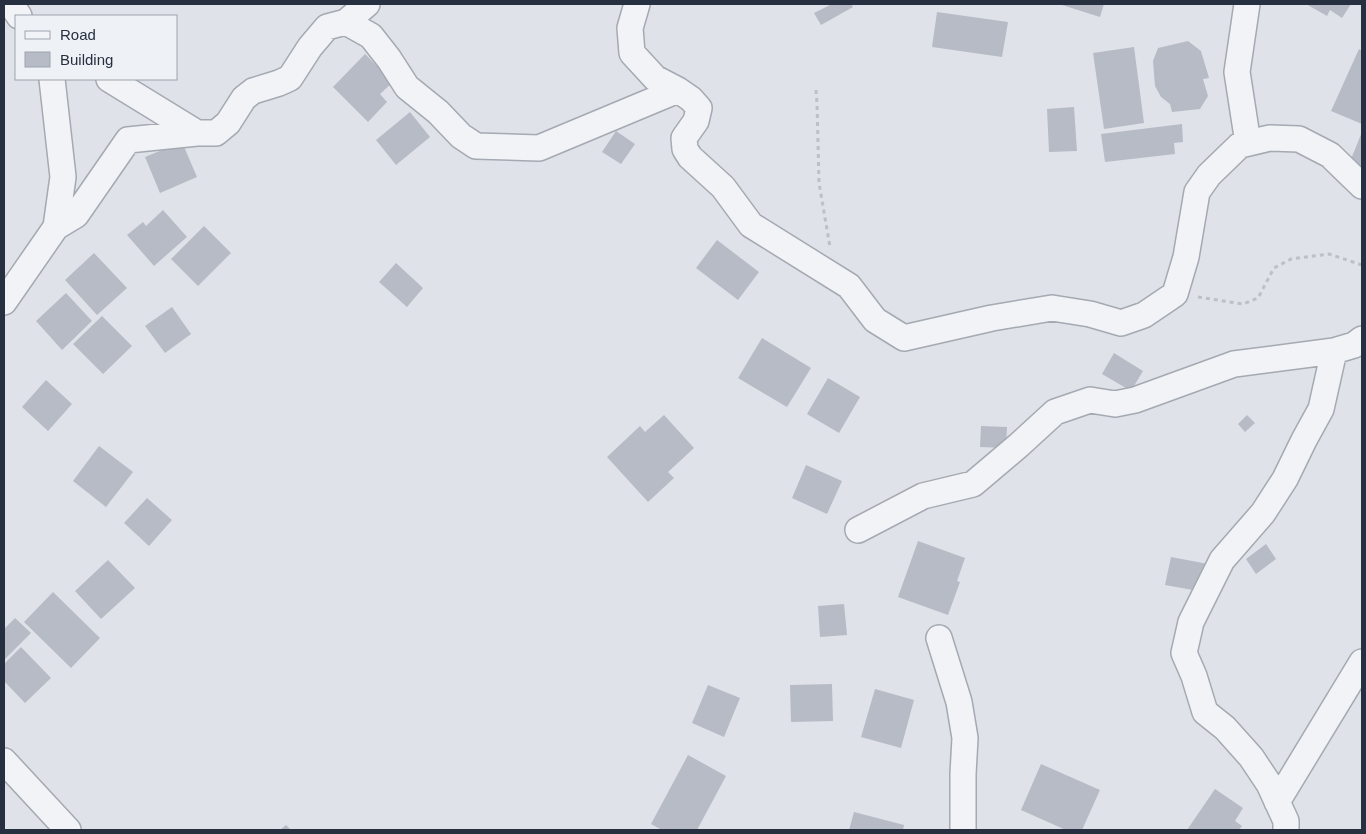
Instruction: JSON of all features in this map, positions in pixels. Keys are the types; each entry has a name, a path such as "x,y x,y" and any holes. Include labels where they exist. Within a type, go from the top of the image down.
{"street":[{"path":"11,4 18,15"},
{"path":"4,302 56,227 76,215 128,140 197,133 216,133 228,123 244,98 253,91 290,78 310,47 327,26 346,22 367,4"},
{"path":"637,4 630,28 632,53 656,78 691,99 699,108 696,121 684,138 685,149 690,157 723,187 751,224 849,286 876,320 904,338 992,318 1052,308 1090,314 1121,323 1144,315 1175,294 1186,257 1196,192 1209,175 1240,145 1270,138 1299,139 1330,155 1362,186"},
{"path":"1247,4 1237,72 1248,143"},
{"path":"346,22 371,36 390,59 407,87 438,112 461,136 476,146 539,148 678,90"},
{"path":"52,80 63,176 56,227"},
{"path":"111,80 197,133"},
{"path":"858,530 923,496 973,484 1055,412 1090,400 1115,404 1135,400 1234,364 1334,351 1354,345 1362,339"},
{"path":"1286,830 1286,822 1269,784 1251,757 1225,728 1205,712 1194,676 1184,653 1191,622 1222,560 1263,513 1285,478 1321,410 1334,351"},
{"path":"939,638 960,702 965,738 963,830"},
{"path":"1277,802 1362,662"},
{"path":"4,761 68,830"}],"path":[{"path":"816,90 818,104 819,184 835,277"},
{"path":"1175,294 1243,304 1258,298 1274,268 1291,259 1329,254 1362,265"}],"building":[{"path":"832,4 851,4 853,7 821,25 814,13"},
{"path":"1059,4 1104,4 1100,17"},
{"path":"1306,4 1351,4 1342,18 1330,10 1327,16"},
{"path":"937,12 1008,22 1002,57 932,47"},
{"path":"1188,41 1201,51 1209,78 1203,79 1208,96 1200,109 1172,112 1170,104 1161,97 1155,86 1153,61 1158,48"},
{"path":"1134,47 1144,123 1104,129 1093,53"},
{"path":"1359,49 1362,51 1362,124 1331,111"},
{"path":"365,54 393,82 380,94 387,102 368,122 333,87"},
{"path":"1074,107 1077,151 1049,152 1047,109"},
{"path":"410,112 430,137 396,165 376,140"},
{"path":"1182,124 1183,142 1174,143 1175,154 1105,162 1101,134"},
{"path":"616,131 635,144 621,164 602,152"},
{"path":"1362,132 1362,169 1349,164"},
{"path":"182,142 197,177 160,193 145,157"},
{"path":"163,210 187,237 154,266 127,235 143,222 146,226"},
{"path":"204,226 231,253 198,286 171,259"},
{"path":"717,240 759,272 738,300 696,268"},
{"path":"94,253 127,288 97,315 65,280"},
{"path":"396,263 423,288 407,307 379,282"},
{"path":"66,293 92,321 62,350 36,321"},
{"path":"172,307 191,334 165,353 145,326"},
{"path":"102,316 132,346 103,374 73,344"},
{"path":"762,338 811,368 787,407 738,378"},
{"path":"1114,353 1143,371 1131,391 1102,374"},
{"path":"828,378 860,397 839,433 807,414"},
{"path":"46,380 72,404 48,431 22,407"},
{"path":"664,415 694,448 668,472 674,478 648,502 607,457 640,426 645,432"},
{"path":"1247,415 1255,423 1245,432 1238,424"},
{"path":"981,426 1007,427 1006,448 980,447"},
{"path":"99,446 133,472 106,507 73,481"},
{"path":"806,465 842,481 827,514 792,498"},
{"path":"147,498 172,520 149,546 124,523"},
{"path":"918,541 965,558 957,581 960,582 948,615 898,597"},
{"path":"1266,544 1276,559 1256,574 1246,559"},
{"path":"1171,557 1208,564 1204,592 1165,585"},
{"path":"108,560 135,588 101,619 75,591"},
{"path":"53,592 100,638 71,668 24,622"},
{"path":"844,604 847,635 820,637 818,606"},
{"path":"15,618 31,633 4,660 4,629"},
{"path":"21,647 51,678 25,703 4,681 4,664"},
{"path":"832,684 833,721 791,722 790,685"},
{"path":"708,685 740,698 724,737 692,723"},
{"path":"875,689 914,700 901,748 861,737"},
{"path":"688,755 726,776 697,830 662,830 651,824"},
{"path":"1041,764 1100,790 1082,830 1066,830 1021,810"},
{"path":"1215,789 1243,808 1235,821 1242,826 1239,830 1187,830"},
{"path":"854,812 904,825 903,830 849,830"},
{"path":"286,825 291,830 280,830"}]}
